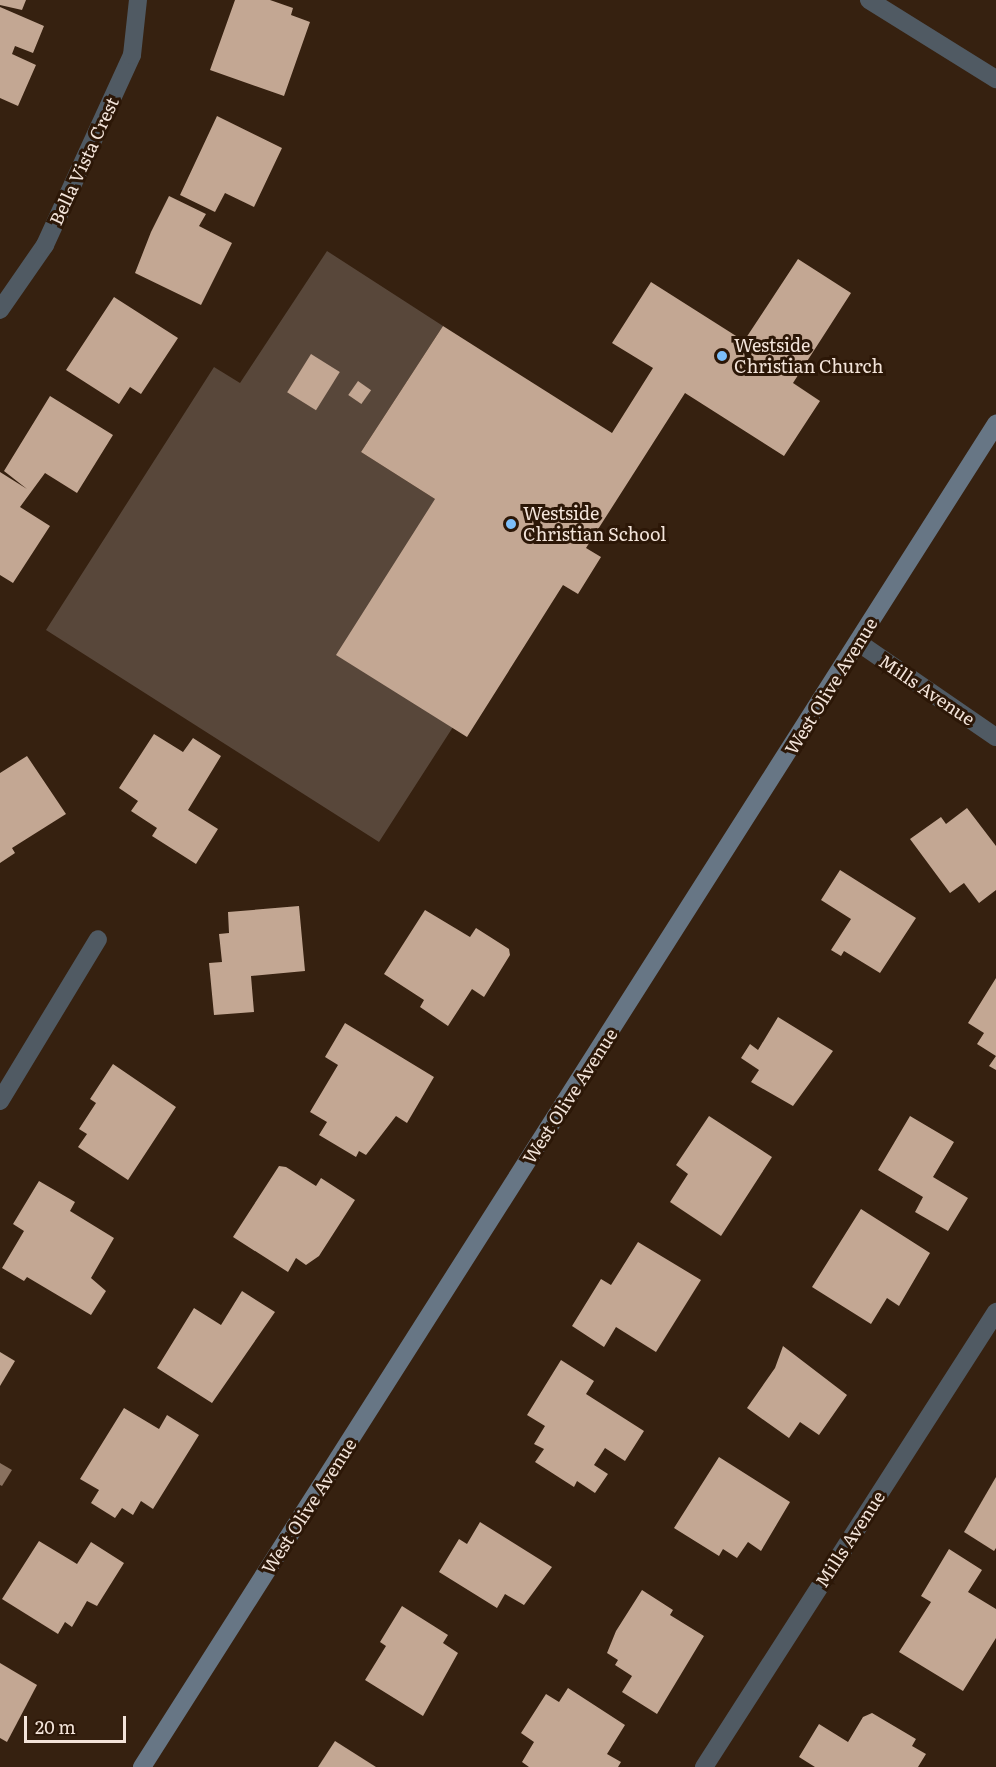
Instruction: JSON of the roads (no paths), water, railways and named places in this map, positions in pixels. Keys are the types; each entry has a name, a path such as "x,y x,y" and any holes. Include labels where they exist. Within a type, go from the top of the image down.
{"street":[{"name":"Bella Vista Crest","path":"0,310 45,245 132,55 138,0"},
{"path":"869,0 996,79"},
{"name":"West Olive Avenue","path":"142,1767 859,643 996,424"},
{"name":"Mills Avenue","path":"859,643 996,737"},
{"path":"0,1101 98,939"},
{"name":"Mills Avenue","path":"704,1767 996,1312"}],"place":[{"name":"Westside Christian Church","path":"722,356"},
{"name":"Westside Christian School","path":"511,524"}]}
